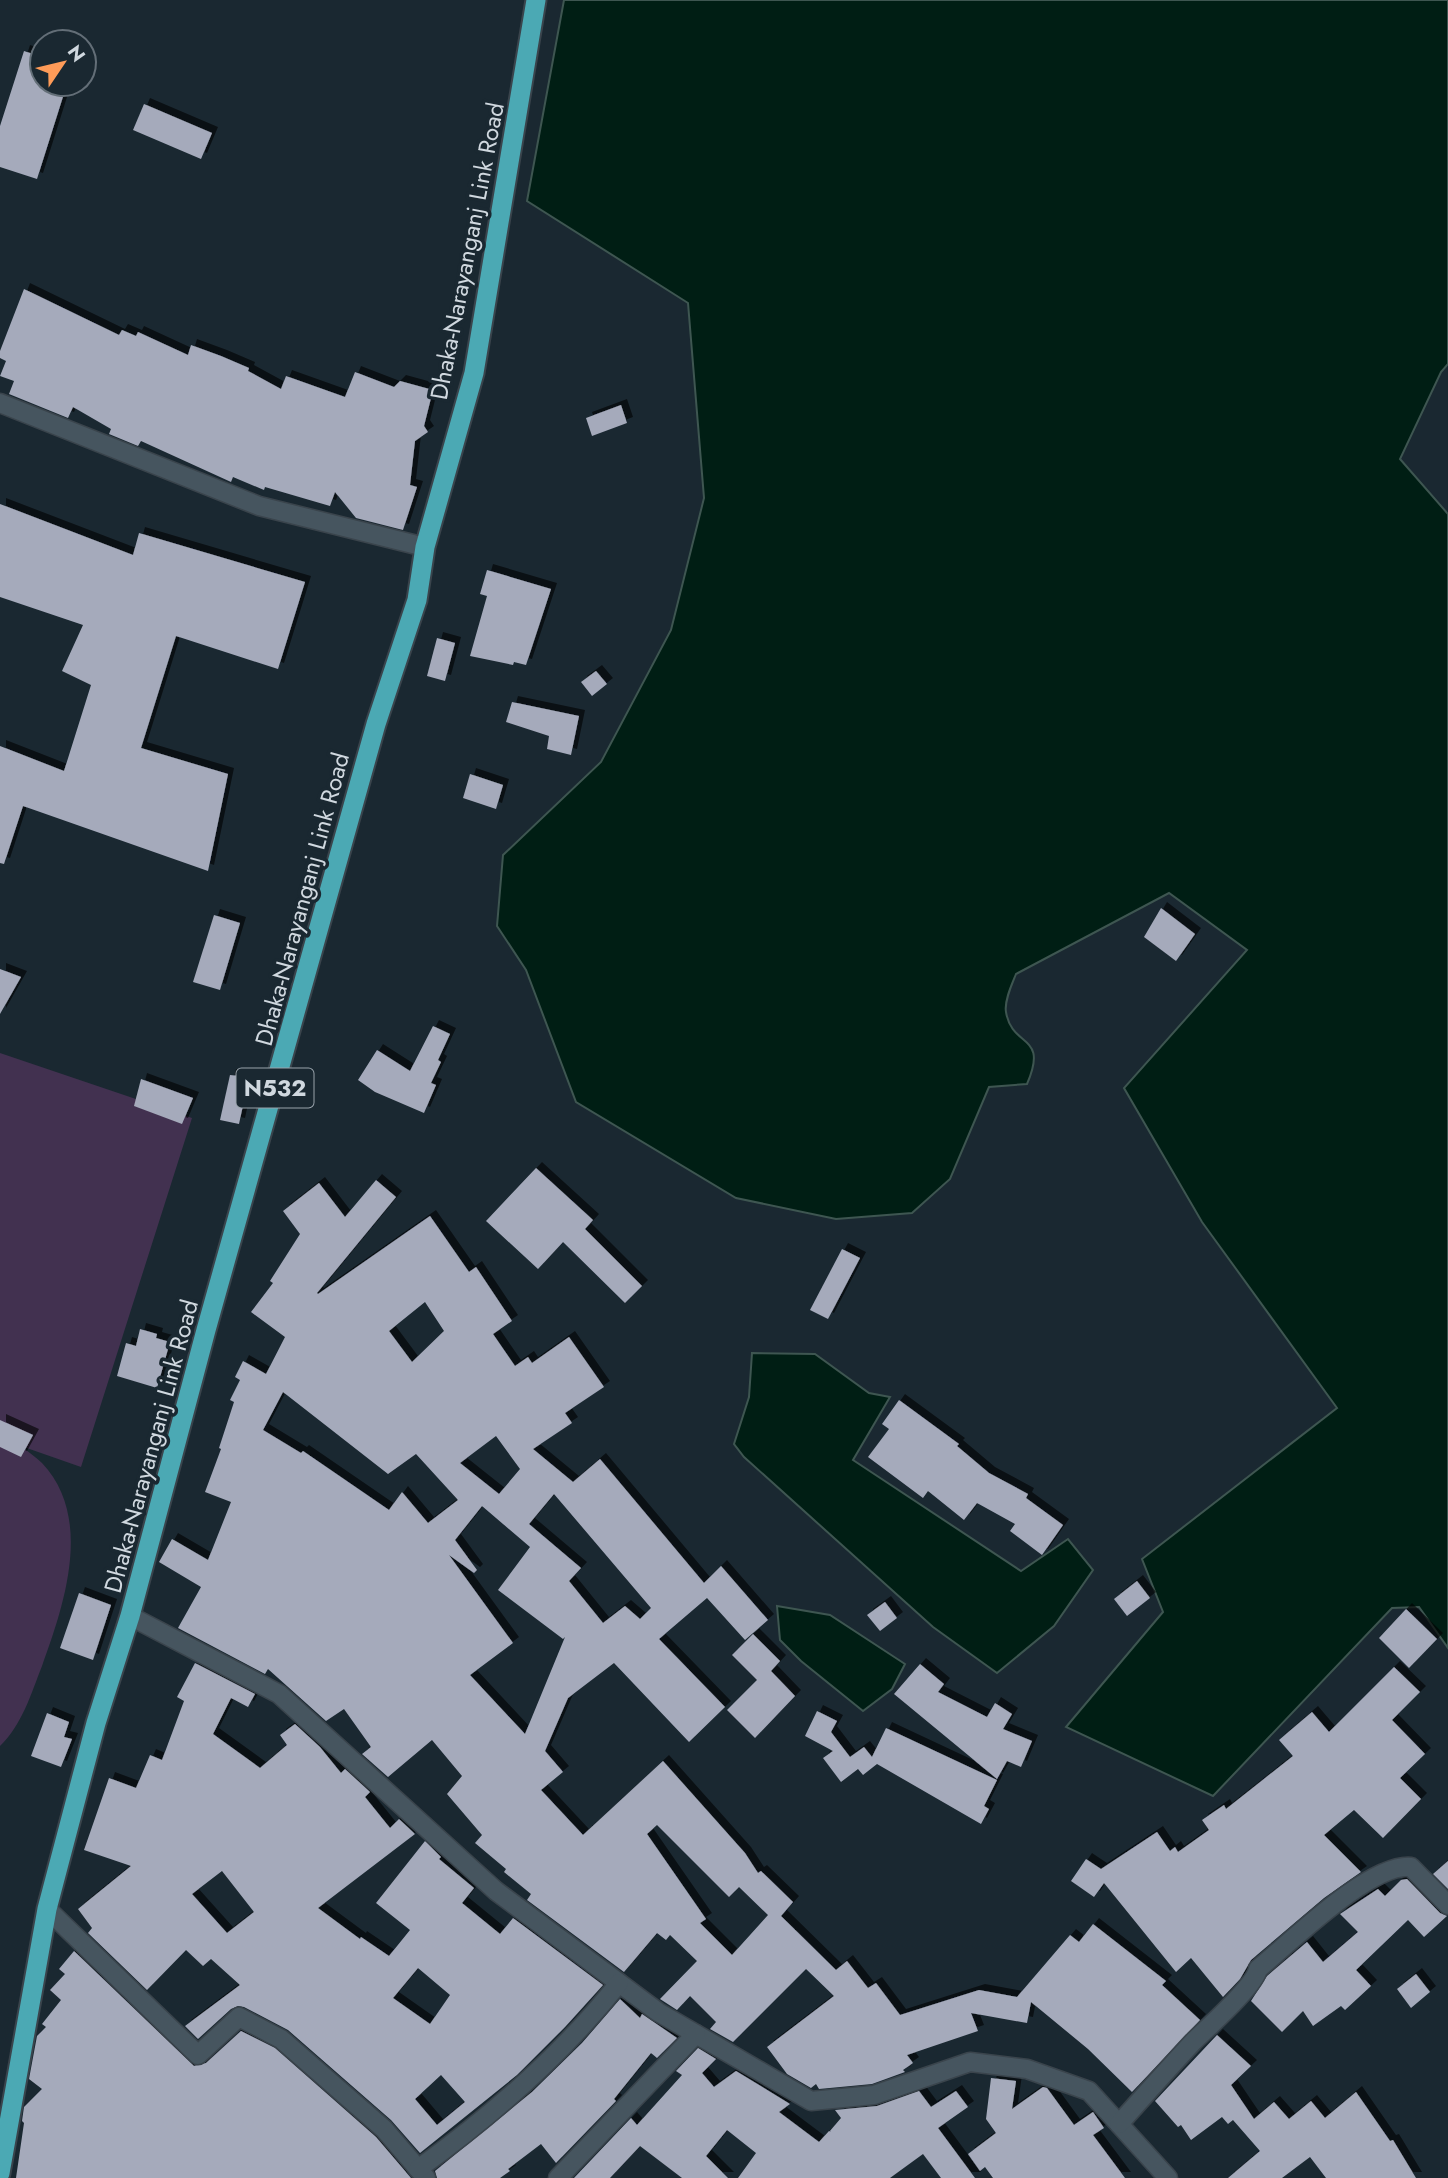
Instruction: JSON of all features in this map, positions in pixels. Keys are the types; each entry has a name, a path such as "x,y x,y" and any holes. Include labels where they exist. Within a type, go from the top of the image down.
{"highway":[{"name":"Dhaka-Narayanganj Link Road","path":"0,2174 47,1909 96,1723 131,1616 206,1330 376,724 417,600 425,547 474,373 536,0"}],"street":[{"path":"0,403 258,506 425,547"},
{"path":"131,1616 279,1694 496,1891 658,2012 811,2101 874,2095 970,2062 1027,2069 1089,2091 1168,2178"},
{"path":"1119,2124 1247,1987 1258,1969 1357,1886 1391,1870 1411,1867 1448,1905"},
{"path":"47,1909 198,2055 239,2017 281,2039 384,2129 422,2173 533,2078 619,1983"},
{"path":"558,2178 696,2034"}],"shaded area":[{"path":"564,0 1448,0 1448,364 1441,372 1400,459 1448,514 1448,1648 1419,1607 1392,1608 1213,1796 1066,1727 1163,1612 1142,1559 1337,1408 1202,1222 1124,1088 1247,950 1169,893 1016,974 1007,998 1006,1012 1015,1032 1032,1049 1033,1068 1027,1084 989,1087 950,1179 912,1213 836,1219 736,1198 576,1102 526,970 497,926 503,855 601,762 671,630 704,498 688,303 527,201"},
{"path":"0,1053 192,1118 81,1467 21,1446 42,1463 58,1485 67,1509 71,1535 70,1562 59,1616 30,1698 14,1729 0,1746"},
{"path":"752,1353 815,1354 869,1393 890,1397 853,1460 1021,1571 1068,1539 1093,1570 1054,1626 997,1673 933,1627 744,1457 734,1444 749,1397"},
{"path":"777,1606 830,1615 905,1664 892,1689 863,1711 801,1661 780,1640"}],"building":[{"path":"24,51 28,52 28,98 63,98 37,179 0,167 0,126"},
{"path":"144,104 212,133 201,159 133,130"},
{"path":"24,289 119,335 122,330 136,336 138,332 188,355 191,345 221,356 249,368 248,371 281,389 286,376 345,397 355,372 394,387 400,381 433,390 424,426 428,432 415,441 410,485 417,487 403,530 356,518 335,492 330,506 265,487 264,490 233,477 231,482 141,441 138,446 109,434 111,429 73,407 68,418 9,394 14,381 0,376 6,361 0,358 0,351"},
{"path":"621,405 627,423 592,436 586,418"},
{"path":"0,504 133,555 139,533 305,582 278,669 176,636 141,748 228,774 208,871 23,806 4,864 0,863 0,746 64,771 91,685 62,671 83,625 0,597"},
{"path":"487,570 551,589 526,665 470,656 487,596 480,594"},
{"path":"437,638 455,643 445,681 427,676"},
{"path":"596,671 607,684 592,696 581,682"},
{"path":"512,702 579,716 571,755 547,749 549,736 506,722"},
{"path":"470,774 503,785 496,809 463,798"},
{"path":"1161,908 1195,934 1176,961 1144,937"},
{"path":"214,915 240,923 220,990 193,982"},
{"path":"0,969 21,977 0,1014"},
{"path":"433,1026 450,1034 438,1060 441,1062 431,1083 436,1085 424,1113 375,1092 358,1080 377,1050 410,1071"},
{"path":"230,1075 249,1077 239,1124 220,1120"},
{"path":"141,1079 193,1098 182,1124 134,1106"},
{"path":"536,1168 593,1220 585,1229 642,1286 625,1303 563,1242 538,1269 486,1221"},
{"path":"376,1180 396,1197 318,1294 430,1216 469,1272 476,1267 512,1321 493,1334 515,1366 528,1357 532,1363 569,1337 604,1387 565,1413 572,1423 533,1449 573,1482 600,1459 704,1583 721,1566 768,1620 745,1640 707,1598 659,1639 725,1707 689,1742 614,1663 568,1698 545,1751 563,1772 541,1790 583,1835 663,1761 745,1853 758,1873 761,1871 793,1902 781,1916 836,1970 847,1961 868,1988 876,1983 900,2015 979,1990 1017,1997 1070,1935 1079,1942 1093,1924 1166,1981 1162,1985 1200,2020 1132,2092 1088,2049 1031,2002 1027,2023 971,2013 978,2031 907,2055 913,2063 903,2070 905,2072 872,2084 819,2089 816,2084 811,2088 787,2074 767,2047 834,1996 806,1969 733,2042 710,2029 716,2022 690,1996 677,2010 660,1999 697,1961 670,1935 666,1940 657,1933 624,1972 527,1900 531,1894 475,1843 482,1835 447,1794 462,1776 432,1740 388,1777 362,1754 371,1747 344,1709 326,1721 268,1669 265,1674 178,1628 201,1587 159,1562 172,1539 208,1560 231,1502 205,1492 221,1449 219,1448 234,1402 230,1400 240,1380 235,1377 243,1361 266,1374 285,1337 251,1312 273,1283 270,1281 300,1234 283,1211 319,1183 345,1217","holes":["425,1302 444,1331 412,1362 389,1331","283,1392 388,1474 416,1454 458,1500 428,1523 402,1492 389,1510 303,1451 301,1453 263,1430","496,1436 520,1469 499,1494 460,1463","554,1494 651,1608 640,1619 625,1606 603,1623 569,1581 581,1568 529,1524","482,1506 530,1547 498,1590 563,1639 565,1637 525,1734 470,1675 513,1643 449,1555 474,1573 477,1570 455,1540","657,1825 729,1897 739,1887 768,1915 732,1955 700,1923 706,1919 647,1834"]},
{"path":"842,1249 860,1258 828,1319 810,1310"},
{"path":"140,1329 157,1334 156,1338 170,1342 157,1388 117,1376 126,1343 136,1346"},
{"path":"899,1400 959,1444 957,1446 989,1473 1028,1494 1026,1498 1063,1525 1042,1555 1010,1531 1015,1524 977,1503 964,1520 928,1491 923,1498 868,1457 889,1429 882,1424"},
{"path":"0,1420 33,1435 21,1457 0,1447"},
{"path":"1137,1581 1150,1598 1127,1616 1114,1599"},
{"path":"79,1593 111,1605 93,1660 60,1648"},
{"path":"885,1602 897,1618 880,1631 867,1615"},
{"path":"1406,1609 1437,1639 1409,1668 1379,1638"},
{"path":"753,1634 780,1661 771,1671 795,1696 755,1738 727,1710 757,1680 732,1655"},
{"path":"195,1663 255,1694 248,1707 231,1698 213,1734 260,1768 287,1745 280,1735 295,1724 320,1747 341,1773 345,1769 370,1792 365,1797 390,1828 399,1819 415,1834 318,1908 360,1939 361,1937 389,1956 410,1930 376,1903 425,1841 441,1857 439,1859 474,1888 462,1903 500,1934 513,1918 603,1985 517,2075 420,2153 391,2120 288,2030 244,2007 231,2009 198,2039 185,2026 240,1985 211,1959 203,1966 186,1950 147,1990 88,1933 92,1928 78,1909 131,1866 84,1850 109,1778 136,1788 150,1755 162,1760 184,1701 177,1697","holes":["222,1871 254,1912 227,1933 192,1894","418,1968 450,1995 430,2024 393,1998","441,2075 465,2102 437,2125 415,2099"]},
{"path":"920,1664 944,1684 938,1692 987,1717 995,1703 1012,1714 1003,1729 1032,1741 1021,1767 1007,1761 997,1779 894,1694"},
{"path":"1394,1667 1420,1692 1392,1720 1425,1754 1400,1778 1421,1799 1383,1838 1354,1810 1324,1835 1361,1872 1324,1898 1251,1960 1240,1979 1223,1997 1191,1958 1176,1972 1104,1883 1094,1897 1071,1881 1086,1859 1101,1869 1157,1832 1170,1851 1175,1847 1178,1852 1209,1830 1202,1820 1224,1805 1226,1809 1293,1756 1279,1740 1312,1712 1329,1732"},
{"path":"817,1711 837,1721 831,1732 850,1757 864,1747 872,1757 886,1728 997,1780 984,1806 989,1809 981,1824 877,1764 863,1775 858,1769 841,1782 823,1758 833,1751 805,1736"},
{"path":"47,1713 69,1722 64,1737 72,1739 61,1767 31,1756"},
{"path":"1448,1861 1448,1889 1433,1874"},
{"path":"1407,1879 1440,1913 1447,1916 1424,1937 1408,1920 1356,1970 1371,1986 1345,2010 1341,2006 1313,2026 1303,2011 1282,2032 1251,2001 1267,1976 1307,1942 1323,1962 1358,1932 1340,1914 1378,1889 1385,1896 1401,1880"},
{"path":"74,1951 194,2066 206,2063 241,2031 275,2048 376,2137 411,2178 16,2178 24,2107 42,2089 29,2079 37,2036 46,2027 42,2024 61,2000 50,1990 65,1974 59,1969"},
{"path":"1416,1974 1430,1992 1411,2008 1397,1989"},
{"path":"620,1999 640,2018 642,2014 677,2038 657,2058 651,2053 614,2099 616,2101 556,2163 541,2144 500,2178 437,2178 435,2171 532,2092 582,2043"},
{"path":"1217,2035 1251,2066 1231,2085 1254,2119 1274,2102 1289,2119 1311,2101 1325,2118 1356,2092 1390,2141 1393,2140 1416,2178 1326,2178 1310,2157 1282,2178 1228,2178 1260,2151 1233,2120 1228,2124 1222,2117 1191,2140 1181,2125 1178,2127 1155,2101"},
{"path":"698,2048 716,2059 702,2073 714,2087 736,2071 790,2104 779,2112 819,2142 841,2118 835,2110 877,2106 919,2091 931,2107 956,2091 968,2107 938,2128 975,2178 941,2178 923,2154 890,2178 738,2178 756,2153 727,2130 706,2156 728,2178 682,2178 640,2146 610,2178 574,2178 631,2118 637,2125 682,2075 676,2071"},
{"path":"991,2078 1016,2081 1012,2109 1043,2087 1047,2088 1074,2125 1093,2112 1104,2128 1093,2135 1125,2178 993,2178 985,2167 980,2171 968,2154 996,2133 986,2119"}]}
